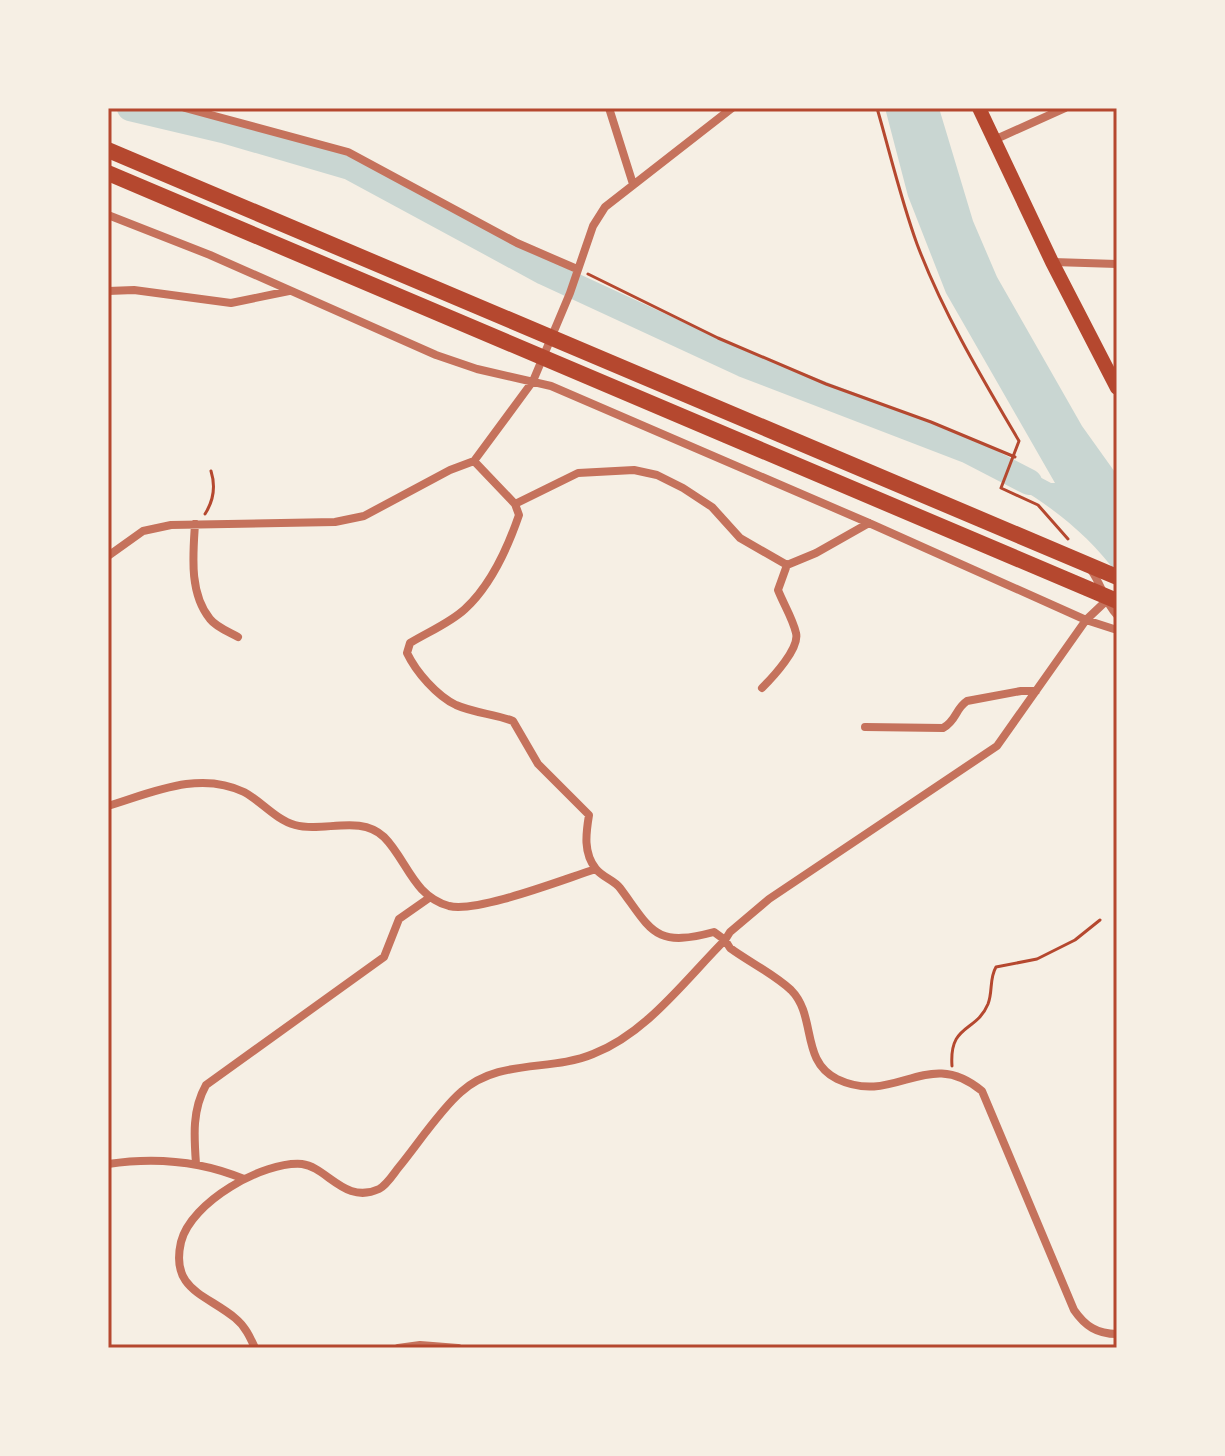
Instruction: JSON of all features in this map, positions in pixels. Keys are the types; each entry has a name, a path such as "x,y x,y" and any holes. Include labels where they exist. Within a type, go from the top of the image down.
{"highway":[{"path":"108,150 1117,577"},
{"path":"108,173 1111,602"},
{"path":"1031,540 1117,568"}],"main road":[{"path":"979,108 1052,262 1117,388"}],"street":[{"path":"185,108 348,152 576,272"},
{"path":"609,108 633,184"},
{"path":"108,556 143,531 171,525 335,522 364,516 450,470 474,461 533,381 570,293 593,226 605,207 732,108"},
{"path":"993,141 1065,108"},
{"path":"108,215 290,290 436,355 477,369 551,386 1086,620 1117,630"},
{"path":"1052,262 1117,264"},
{"path":"108,291 134,290 231,303 290,290"},
{"path":"474,461 515,504 519,515 485,585 464,610 410,643 407,653 411,663 441,695 455,705 513,721 538,764 589,815 588,854 596,869 617,884 646,925 661,934 685,940 714,932 730,948 791,990 806,1017 812,1051 822,1067 836,1078 860,1087 877,1088 945,1072 966,1078 982,1091 1074,1310 1085,1326 1105,1334 1117,1334"},
{"path":"515,504 578,473 611,469 645,472 683,488 712,507 740,538 787,565"},
{"path":"762,688 795,644 797,635 778,590 787,565 816,553 869,523"},
{"path":"197,524 194,575 203,606 211,621 238,637"},
{"path":"1079,553 1100,582 1117,615"},
{"path":"255,1348 248,1333 235,1318 187,1285 180,1269 181,1240 195,1214 262,1170 304,1164 361,1194 381,1188 461,1092 487,1076 513,1067 559,1063 590,1056 615,1044 644,1022 730,932 769,899 997,746 1086,620 1111,602"},
{"path":"865,727 943,728 954,722 960,705 967,701 1036,691"},
{"path":"108,806 182,783 208,782 242,791 296,826 360,825 383,836 408,874 429,898 451,907 475,906 596,869"},
{"path":"196,1164 193,1135 197,1100 206,1085 384,957 399,919 429,898"},
{"path":"108,1164 133,1160 196,1164 244,1179"},
{"path":"398,1348 420,1345 458,1348"}],"path":[{"path":"877,108 917,243 931,278 980,375 1019,441 1001,488 1038,505 1079,553"},
{"path":"576,272 826,384 1015,457"},
{"path":"197,524 213,499 215,488 211,471"},
{"path":"952,1074 952,1045 956,1037 987,1007 996,967 1037,959 1075,940 1100,920"}],"shaded area":[{"path":"885,108 939,108 973,221 997,277 1082,426 1117,475 1117,574 1092,544 1063,518 997,476 1004,458 1055,483 946,293 908,196"}],"waterway":[{"path":"130,108 223,130 350,167 544,272 743,364 967,450 1029,482"}]}
